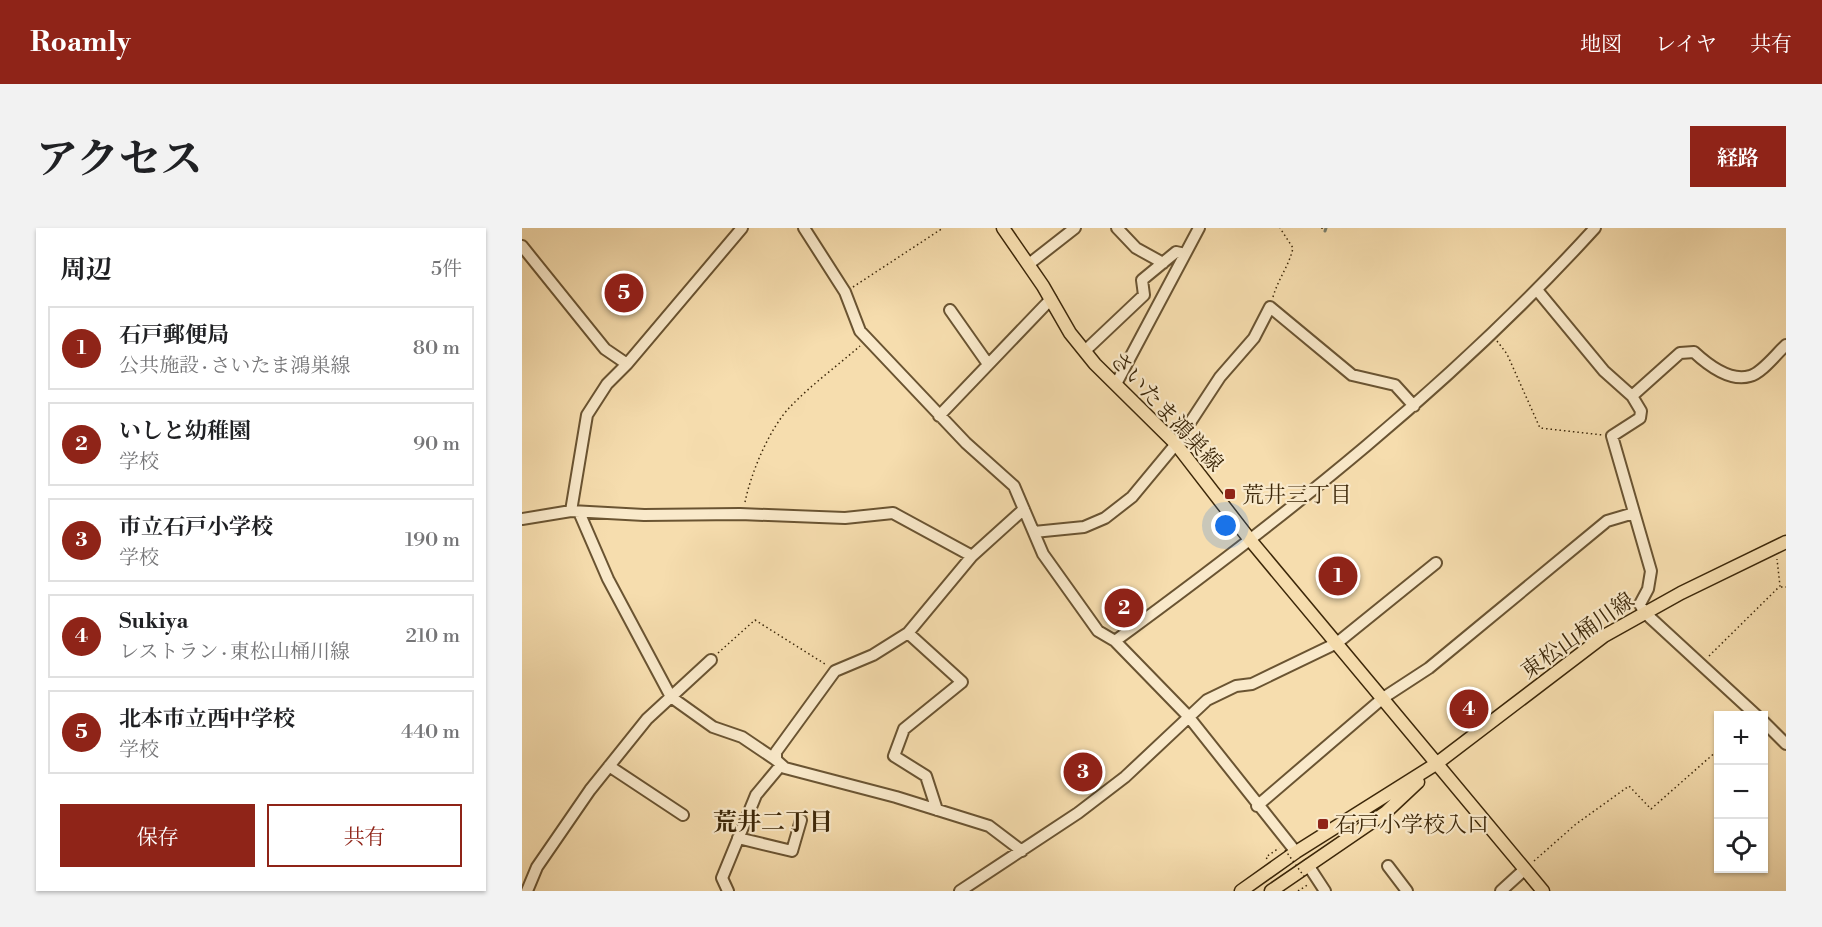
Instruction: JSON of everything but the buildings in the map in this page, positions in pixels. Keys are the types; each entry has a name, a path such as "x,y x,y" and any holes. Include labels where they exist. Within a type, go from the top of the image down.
{"main road":[{"name":"さいたま鴻巣線","path":"1003,228 1029,264 1070,333 1095,364 1176,444 1251,541 1543,891"},
{"name":"東松山桶川線","path":"1241,891 1290,851 1436,764 1604,636 1644,612 1786,542"},
{"name":"東松山桶川線","path":"1271,891 1385,813 1436,764"}],"street":[{"path":"742,228 627,364 607,384 587,415 575,511 608,579 671,697 713,727 742,737 785,768 989,826 1022,851"},
{"path":"804,228 845,292 860,331 939,416 1014,486 1043,554 1098,631 1115,641 1188,716 1290,851"},
{"path":"1029,264 1075,228"},
{"path":"1117,228 1136,248 1163,263"},
{"path":"1116,384 1199,228"},
{"path":"1115,641 1251,541 1414,405 1492,335 1595,228"},
{"path":"522,246 526,260 605,349 627,364"},
{"path":"1089,347 1144,295 1142,280 1176,252 1185,254"},
{"path":"1536,290 1604,371 1632,396 1641,411 1640,418 1612,436 1651,571 1648,589 1640,604 1644,612 1752,711"},
{"path":"939,416 1051,299"},
{"path":"1034,532 1084,527 1105,518 1132,498 1176,444 1220,377 1254,338 1270,307 1352,375 1395,385 1414,405"},
{"path":"950,310 988,364"},
{"path":"1632,396 1680,353 1694,352 1709,366 1738,378 1752,376 1786,345"},
{"path":"779,762 776,752 806,707 836,671 873,655 908,633 972,556 1024,509"},
{"path":"522,519 575,511 644,516 743,514 845,518 893,513 972,556"},
{"path":"1257,806 1383,699 1429,668 1607,521 1634,513"},
{"path":"960,891 1022,851 1125,777 1188,716 1208,700 1236,686 1252,684 1337,643 1436,563"},
{"path":"908,633 962,682 904,729 894,756 926,776 937,810"},
{"path":"526,889 537,867 609,766 647,719 711,660"},
{"path":"1768,726 1786,744"},
{"path":"728,891 722,878 756,795 779,762"},
{"path":"609,766 683,815"},
{"path":"738,838 792,851 801,820"},
{"path":"1308,865 1325,891"},
{"path":"1388,866 1407,891"},
{"path":"1501,891 1524,870"}],"path":[{"path":"845,292 943,228"},
{"path":"1270,307 1277,284 1289,265 1293,248 1281,228"},
{"path":"1492,335 1507,354 1540,428 1612,436"},
{"path":"743,514 749,485 764,449 789,408 867,339"},
{"path":"1773,550 1777,557 1780,586"},
{"path":"1780,586 1786,587"},
{"path":"1702,663 1780,586"},
{"path":"711,660 755,620 836,671"},
{"path":"1524,870 1576,824 1629,786 1651,809 1714,754"},
{"path":"1290,851 1306,879"}],"place":[{"name":"北本市立西中学校","path":"624,293"},
{"name":"荒井三丁目","path":"1230,494"},
{"name":"石戸郵便局","path":"1338,576"},
{"name":"いしと幼稚園","path":"1124,608"},
{"name":"Sukiya","path":"1469,709"},
{"name":"市立石戸小学校","path":"1083,772"},
{"name":"石戸小学校入口","path":"1323,824"}],"district":[{"name":"荒井二丁目","path":"773,822"}]}
